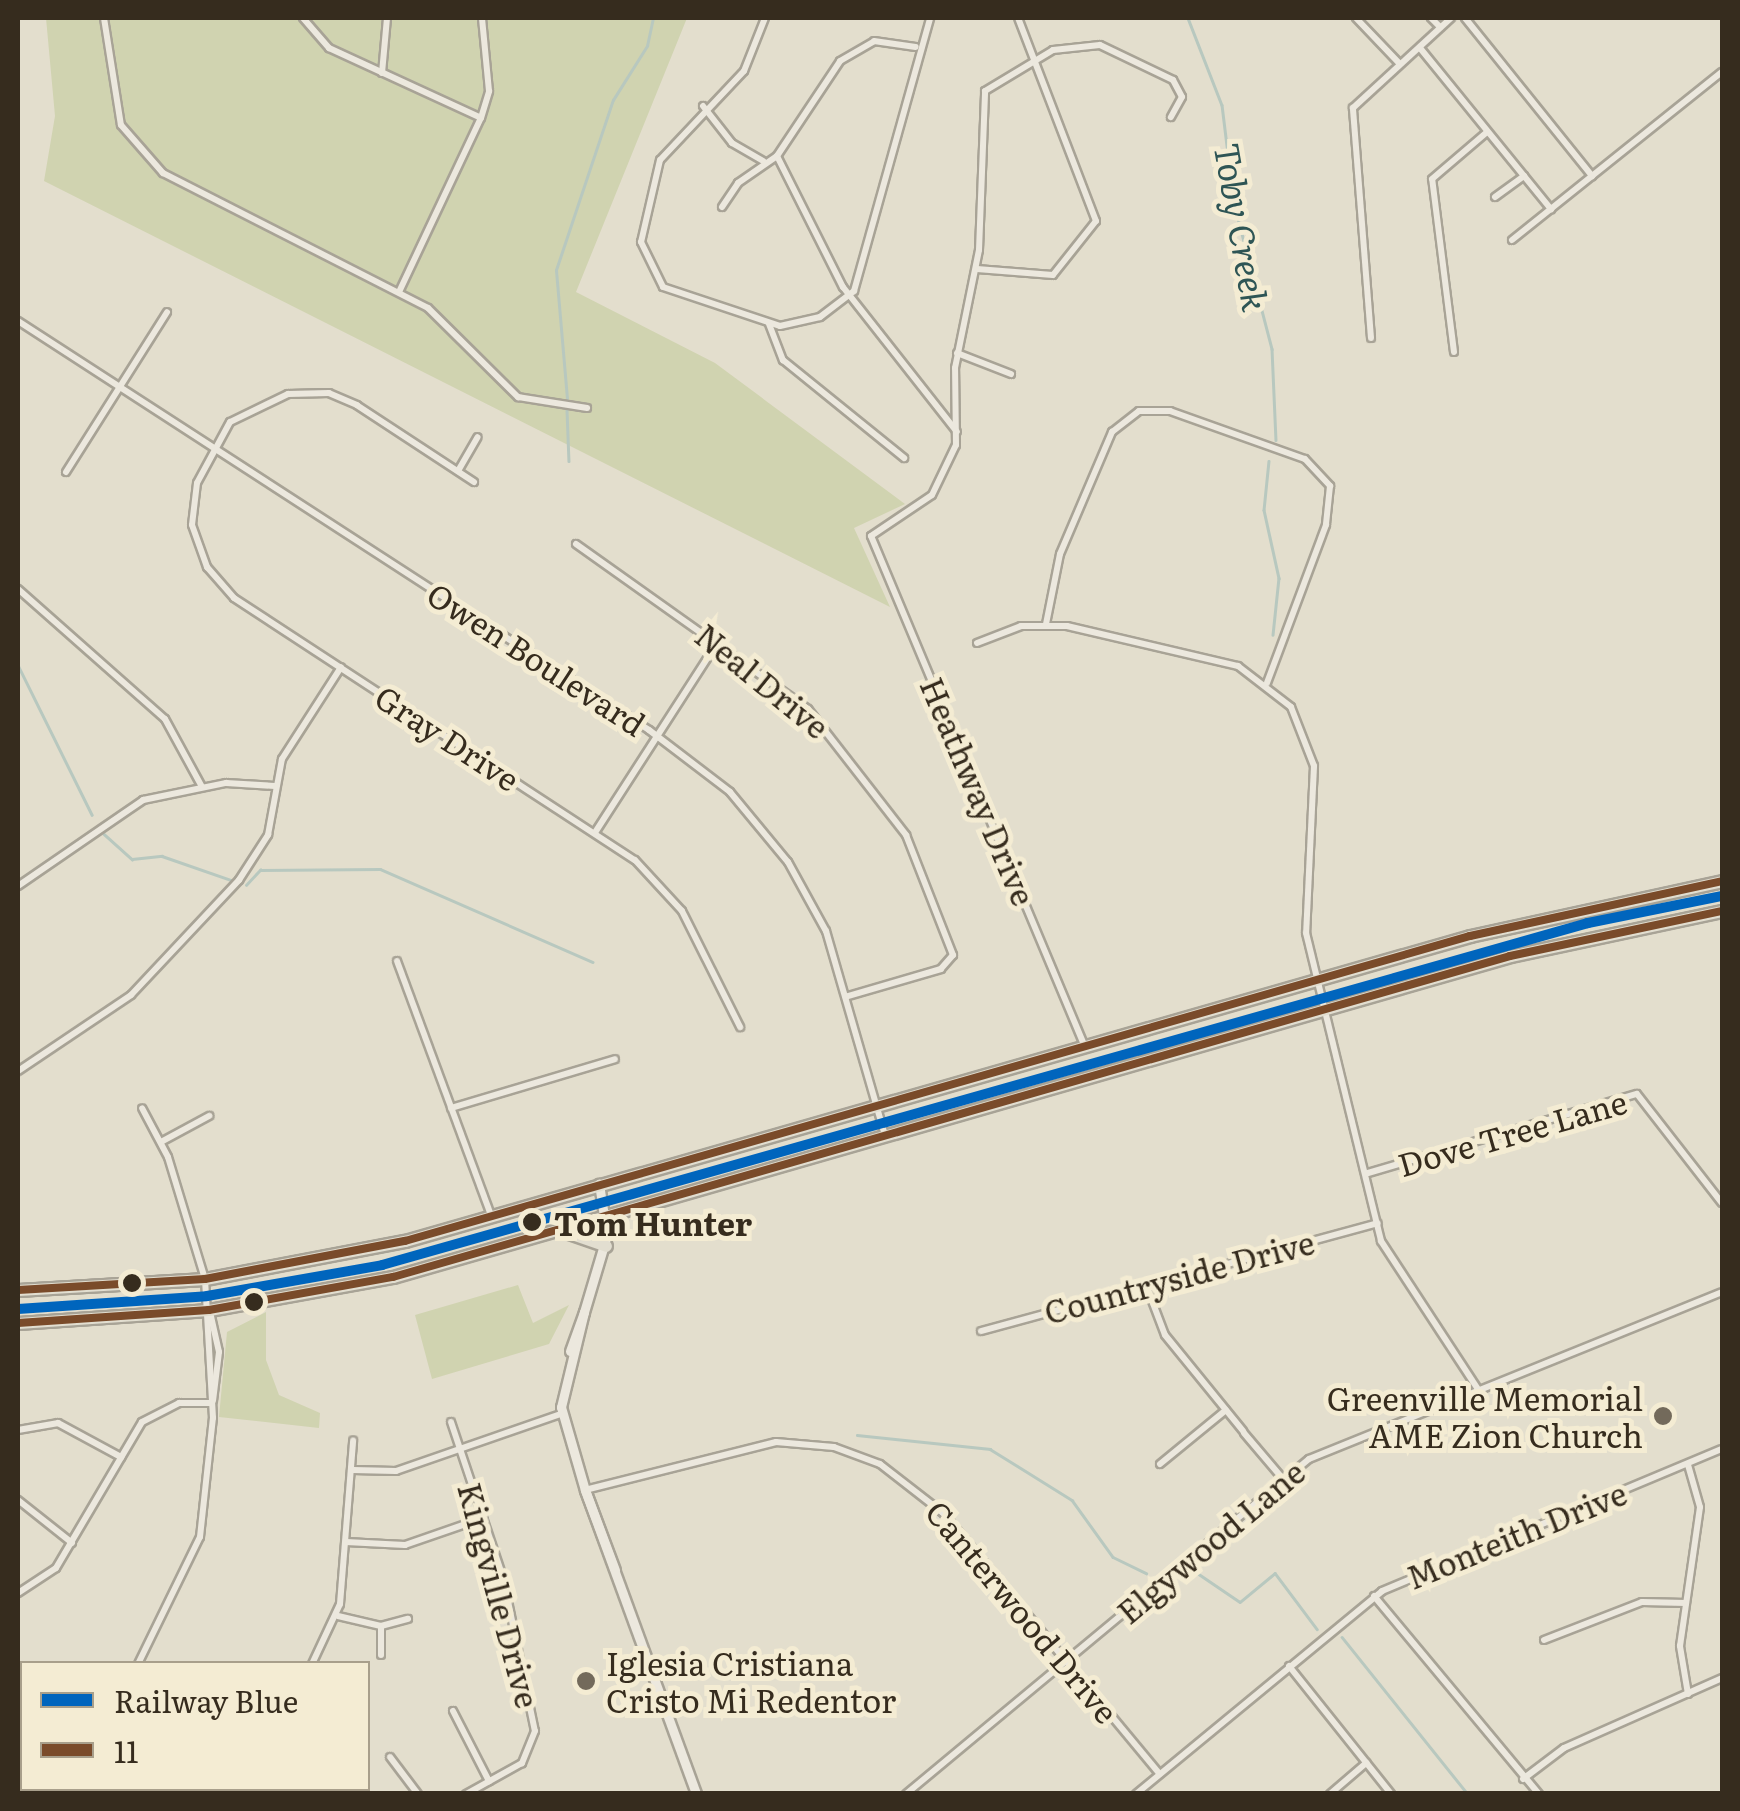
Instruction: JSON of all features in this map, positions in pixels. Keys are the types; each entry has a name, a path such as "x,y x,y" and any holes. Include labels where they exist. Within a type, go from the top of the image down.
{"main road":[{"path":"18,1290 206,1279 491,1216 877,1103 1594,904 1722,881"},
{"path":"18,1322 209,1310 393,1277 606,1219 1510,956 1722,911"},
{"path":"555,1233 588,1233 606,1246"}],"street":[{"path":"104,18 121,125 164,173 399,292 448,322 518,397 587,408"},
{"path":"303,18 329,48 482,118"},
{"path":"382,73 387,18"},
{"path":"399,292 482,118 489,91 482,18"},
{"path":"765,18 747,66 703,106 654,174 644,260 670,290 733,303 768,323 812,320 850,296 884,201 916,47 930,18"},
{"path":"977,268 1054,275 1095,225 1018,18"},
{"path":"1356,18 1399,62"},
{"path":"1431,18 1440,28"},
{"path":"1371,338 1354,108 1399,62 1451,18"},
{"path":"1466,18 1592,176"},
{"path":"722,207 763,161 777,156 840,61 874,42 916,47"},
{"path":"958,433 957,353 977,268 980,103 1000,75 1034,58 1072,45 1113,48 1173,80 1182,97 1171,117"},
{"path":"1420,48 1550,210"},
{"path":"1512,240 1722,72"},
{"path":"703,106 732,144 763,161"},
{"path":"1454,352 1432,179 1488,132"},
{"path":"777,156 850,296 958,433"},
{"path":"1495,197 1524,176"},
{"path":"66,472 167,312"},
{"name":"Owen Boulevard","path":"18,322 658,736 730,792 788,862 848,996 885,1136"},
{"path":"768,323 783,360 904,458"},
{"path":"957,353 1011,374"},
{"path":"212,447 240,412 312,390 357,405 474,482"},
{"path":"1046,624 1060,554 1112,432 1140,411 1170,411 1305,458 1330,486 1331,509 1267,682"},
{"name":"Heathway Drive","path":"958,433 936,490 871,536 1086,1048"},
{"path":"458,471 478,437"},
{"name":"Gray Drive","path":"212,447 192,504 207,567 234,598 596,831 682,911 740,1027"},
{"name":"Neal Drive","path":"576,544 720,640 808,710 880,794 937,902 949,964 848,996"},
{"path":"18,589 165,719 202,787"},
{"path":"977,643 1046,624 1222,661 1267,682 1312,754 1302,900 1317,980 1378,1223 1398,1276 1448,1334 1478,1388"},
{"path":"596,831 720,640"},
{"path":"18,1071 131,994 226,896 268,836 274,786 288,746 342,666"},
{"path":"18,886 143,800 202,787 274,786"},
{"path":"1722,911 1722,922"},
{"path":"397,962 491,1216"},
{"path":"452,1108 615,1059"},
{"name":"Dove Tree Lane","path":"1368,1173 1637,1094 1722,1203"},
{"path":"139,1661 200,1537 212,1402 206,1279 162,1142 142,1108"},
{"path":"162,1142 209,1116"},
{"path":"599,1184 606,1219 606,1246 570,1351 562,1414 585,1490 696,1794"},
{"name":"Countryside Drive","path":"981,1331 1378,1223"},
{"path":"1146,1285 1166,1335 1283,1479"},
{"name":"Elgywood Lane","path":"906,1794 1283,1479 1337,1443 1722,1292"},
{"path":"18,1592 47,1577 153,1413 212,1402"},
{"path":"1160,1464 1226,1410"},
{"path":"353,1470 390,1473 562,1414"},
{"name":"Kingville Drive","path":"451,1422 483,1518 536,1730 522,1764 466,1794"},
{"path":"18,1430 58,1423 121,1457"},
{"path":"314,1661 338,1616 353,1441"},
{"name":"Canterwood Drive","path":"585,1490 761,1444 862,1456 933,1502 1160,1774"},
{"name":"Monteith Drive","path":"1136,1794 1374,1596 1722,1450"},
{"path":"1688,1464 1700,1506 1679,1657 1688,1694"},
{"path":"18,1500 72,1543"},
{"path":"346,1542 405,1545 483,1518"},
{"path":"1374,1596 1539,1794"},
{"path":"1544,1640 1642,1602 1686,1603"},
{"path":"338,1616 381,1626 408,1619"},
{"path":"381,1626 381,1655"},
{"path":"1288,1666 1391,1794"},
{"path":"1523,1779 1564,1748 1722,1678"},
{"path":"453,1711 489,1781"},
{"path":"390,1757 418,1794"},
{"path":"1330,1794 1366,1762"}],"green space":[{"path":"46,18 687,18 576,292 715,363 905,504 854,528 890,607 44,181 55,116"},
{"path":"518,1285 533,1323 569,1305 549,1344 432,1379 415,1315"},
{"path":"266,1312 266,1360 279,1395 320,1413 319,1428 219,1417 227,1332"}],"waterway":[{"path":"567,399 556,270 613,100 647,46 653,18"},
{"name":"Toby Creek","path":"1188,18 1222,105 1234,203 1272,349 1276,440"},
{"path":"567,410 569,461"},
{"name":"Toby Creek","path":"1269,461 1264,510 1279,578 1273,635"},
{"path":"18,665 92,815"},
{"path":"104,834 132,859 162,856 231,880"},
{"path":"246,885 260,870 380,869 593,962"},
{"path":"857,1435 990,1449 1072,1500 1113,1557 1146,1573"},
{"path":"1190,1568 1240,1602 1275,1573 1317,1629"},
{"path":"1342,1637 1468,1794"}],"rail line":[{"name":"Blue","path":"18,1309 207,1296 382,1265 1588,923 1722,896"}],"transit line":[{"name":"11","path":"18,1290 205,1279 405,1241 1470,936 1722,881"},
{"name":"11","path":"18,1323 209,1310 393,1277 1510,956 1722,911"}],"place":[{"name":"Tom Hunter","path":"532,1222"},
{"name":"Greenville Memorial AME Zion Church","path":"1663,1416"},
{"name":"Iglesia Cristiana Cristo Mi Redentor","path":"586,1681"}]}
